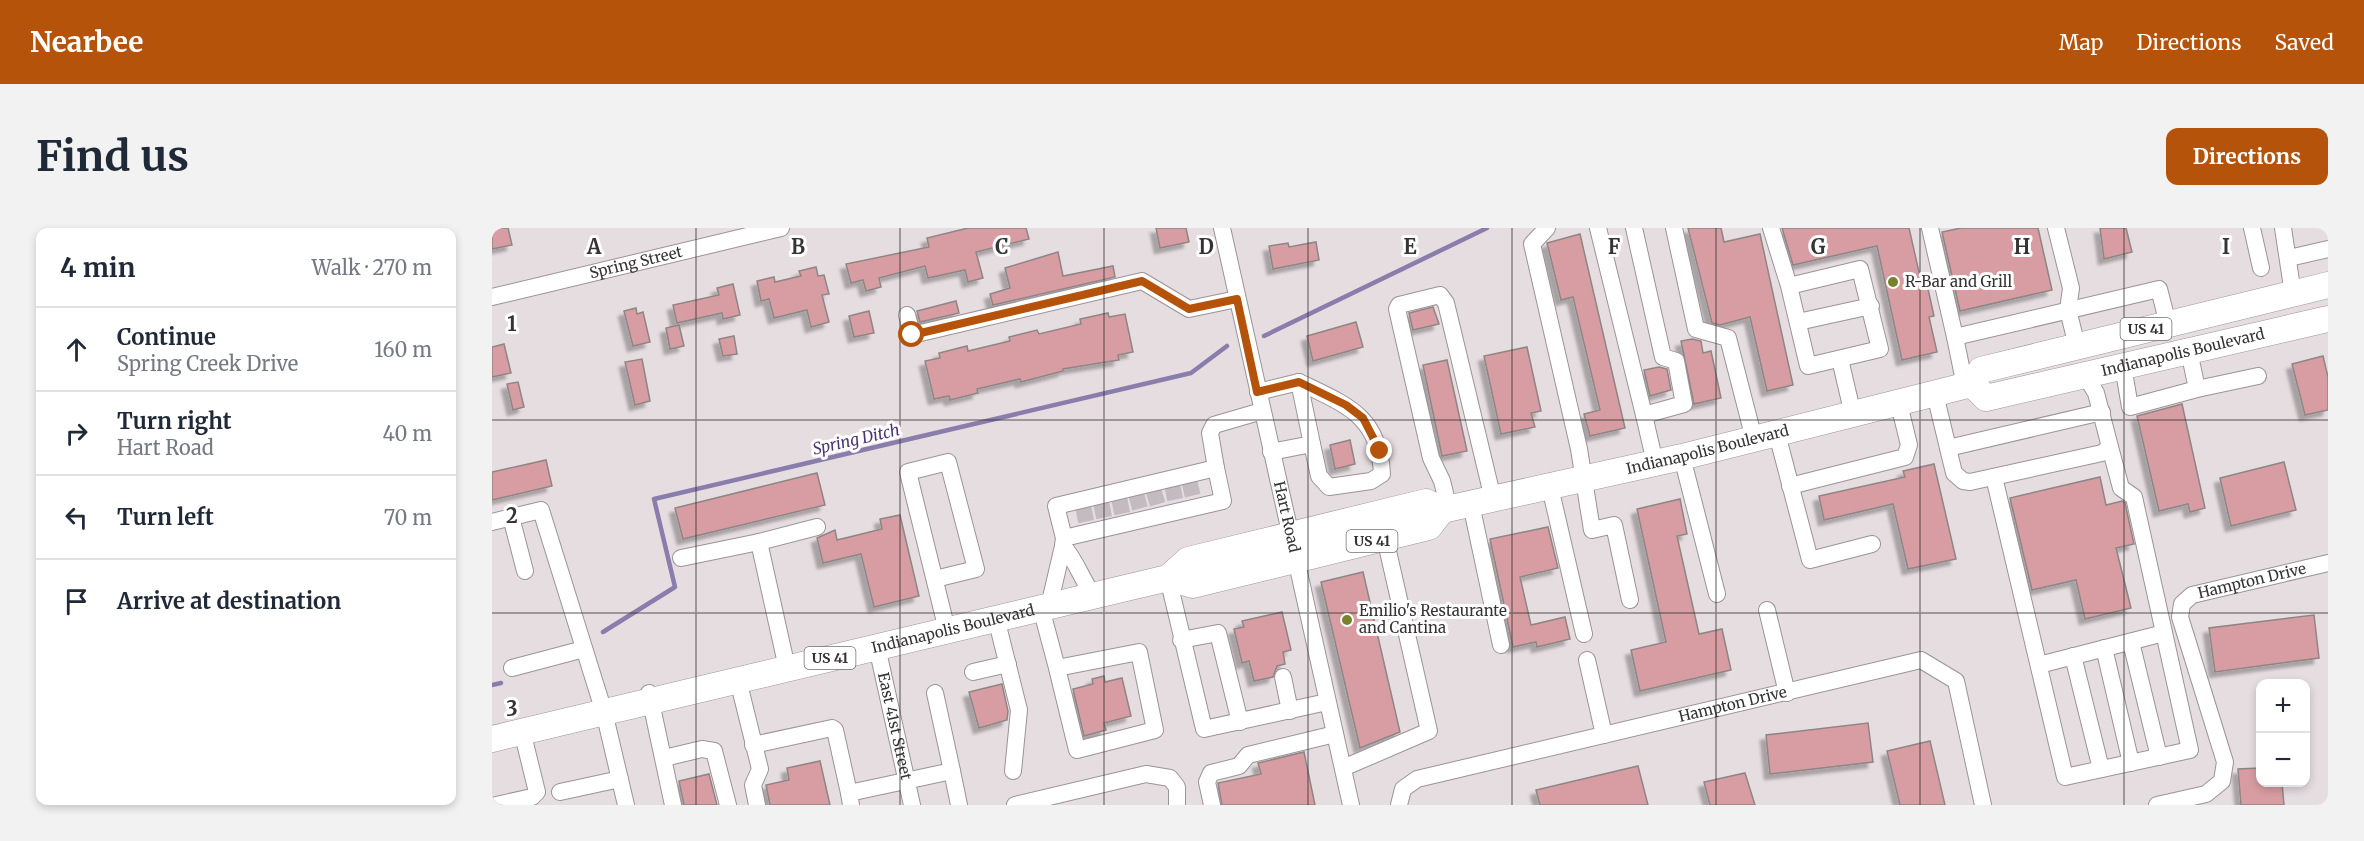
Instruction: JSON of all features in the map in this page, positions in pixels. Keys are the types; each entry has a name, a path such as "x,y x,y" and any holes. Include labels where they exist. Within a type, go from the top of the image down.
{"highway":[{"name":"Indianapolis Boulevard","path":"1168,578 1188,560 1426,502 1464,506 1766,437 1969,385 1981,370 2328,285"},
{"name":"Indianapolis Boulevard","path":"1969,385 1986,398 2328,319"},
{"name":"Indianapolis Boulevard","path":"492,739 604,712 650,695 738,680 1168,578 1193,585 1295,561 1429,527 1464,506"}],"street":[{"name":"Spring Street","path":"492,297 781,228"},
{"name":"Hart Road","path":"1222,228 1351,805"},
{"path":"1546,228 1532,244 1579,449 1582,480 1592,530 1614,525 1630,600"},
{"path":"1598,228 1655,463"},
{"path":"1634,228 1663,357 1676,362 1684,404 1644,415"},
{"path":"1674,228 1696,329 1728,338 1766,437 1790,486 1810,560 1872,544"},
{"path":"1771,228 1789,286 1808,366 1880,349 1860,268 1789,286"},
{"path":"1930,228 1955,337 1969,385"},
{"path":"2056,228 2071,288 2068,310 2077,346"},
{"path":"2252,228 2261,268"},
{"path":"2283,228 2293,294"},
{"path":"2289,258 2328,249"},
{"path":"907,315 912,335 1142,281 1189,309 1237,299"},
{"path":"1955,337 2159,288 2168,324"},
{"path":"1464,506 1442,481 1431,458 1397,309 1399,305 1440,295 1446,303 1464,506 1502,645"},
{"path":"1798,322 1871,306"},
{"path":"2189,351 2197,389"},
{"path":"1840,359 1853,415"},
{"path":"2122,366 2130,407 2258,376"},
{"path":"1994,477 2065,777 2190,750 2134,497 2121,488 2102,412 2085,375"},
{"path":"1257,392 1299,382 1346,405 1363,418 1380,451 1382,474 1371,481 1329,487 1319,476 1299,382"},
{"path":"1935,394 1954,473 1963,481 1970,482 2102,453 2110,447"},
{"path":"1790,486 1905,457 1908,445 1899,404"},
{"path":"1057,668 1139,652 1155,730 1077,750 1057,668 1045,607 1063,542 1088,529 1195,504 1223,501 1210,433 1214,425 1262,411"},
{"path":"1948,448 2102,412"},
{"path":"1271,452 1312,444"},
{"path":"1682,457 1717,594"},
{"path":"935,579 976,568 948,462 908,472 947,630"},
{"path":"1093,595 1063,542 1056,506 1118,495 1189,478 1216,468"},
{"path":"1550,487 1584,634"},
{"path":"492,522 541,510 604,712 626,805"},
{"path":"511,518 525,571"},
{"path":"681,558 759,542 817,526"},
{"path":"1342,768 1429,731 1385,538"},
{"path":"759,542 787,668"},
{"name":"Hampton Drive","path":"2157,805 2206,794 2222,781 2225,762 2180,617 2182,604 2192,595 2328,563"},
{"path":"1168,578 1202,726 1207,730 1327,702"},
{"path":"1767,610 1787,693"},
{"path":"996,618 1019,710 1013,771"},
{"path":"1181,640 1218,633 1240,723"},
{"path":"2038,665 2164,633"},
{"path":"2131,642 2159,757"},
{"name":"East 41st Street","path":"878,647 912,805"},
{"path":"2104,648 2131,763"},
{"path":"512,668 584,649"},
{"path":"2073,656 2101,769"},
{"path":"1587,660 1604,735"},
{"name":"Hampton Drive","path":"1399,805 1403,789 1417,779 1921,660 1956,681 1983,805"},
{"path":"973,672 1008,664"},
{"path":"1282,677 1290,711"},
{"path":"738,680 760,769 753,785 757,805"},
{"path":"935,693 959,805"},
{"path":"650,695 674,805"},
{"path":"753,745 832,728 835,730 850,799 907,781 952,771"},
{"path":"496,805 531,797 539,798 522,731"},
{"path":"1212,805 1207,782 1211,773 1239,766 1248,755 1335,734"},
{"path":"664,758 702,749 714,751 728,805"},
{"path":"1015,805 1153,774 1170,778 1177,787 1177,805"},
{"path":"560,792 620,779"}],"building":[{"path":"492,228 508,228 512,245 492,249"},
{"path":"968,228 1026,228 1029,239 976,252 983,278 968,282 965,270 928,278 925,266 879,278 881,287 866,291 863,280 851,283 846,264 929,247 927,238"},
{"path":"1156,228 1186,228 1189,242 1160,248"},
{"path":"1688,228 1721,228 1724,242 1760,234 1793,385 1767,391 1750,317 1720,325 1712,323"},
{"path":"1782,228 1909,228 1921,281 1926,280 1934,316 1929,317 1937,352 1902,360 1877,246 1793,265"},
{"path":"1961,228 2038,228 2052,290 1960,311 1942,232"},
{"path":"2100,228 2126,228 2132,252 2104,259"},
{"path":"1580,234 1625,428 1590,436 1584,414 1600,410 1573,297 1561,300 1547,243"},
{"path":"1316,242 1319,260 1273,269 1269,246 1288,243 1289,247"},
{"path":"1058,252 1063,276 1113,266 1115,277 993,305 990,294 1010,288 1005,268"},
{"path":"816,267 818,276 824,275 829,294 822,295 829,322 811,327 807,310 774,318 769,299 761,301 757,281 774,277 775,282 801,276 799,271"},
{"path":"733,284 740,315 723,319 722,313 677,323 673,305 719,295 717,288"},
{"path":"956,301 959,313 920,322 917,311"},
{"path":"1433,307 1439,324 1413,330 1409,313"},
{"path":"636,308 637,314 643,312 650,342 633,346 624,311"},
{"path":"869,311 874,333 854,337 849,316"},
{"path":"1108,313 1109,317 1125,314 1133,352 1118,355 1119,360 1063,369 1063,371 1021,382 1020,379 977,389 978,393 950,400 949,396 934,399 925,361 940,358 939,353 967,346 968,351 1010,341 1009,337 1037,330 1039,334 1081,324 1080,319"},
{"path":"1356,322 1363,347 1313,361 1307,336"},
{"path":"679,325 684,346 670,349 666,328"},
{"path":"734,336 737,354 723,356 719,339"},
{"path":"1692,339 1701,341 1703,353 1711,351 1721,398 1694,404 1681,341"},
{"path":"504,344 511,373 492,377 492,347"},
{"path":"1527,347 1541,411 1531,413 1535,427 1501,434 1484,356"},
{"path":"2323,356 2328,377 2328,410 2305,415 2292,364"},
{"path":"642,359 650,401 635,405 625,362"},
{"path":"1447,360 1467,451 1442,456 1423,365"},
{"path":"1659,367 1667,369 1671,390 1650,396 1644,370"},
{"path":"518,382 524,407 513,410 507,384"},
{"path":"2182,404 2205,508 2190,512 2188,504 2159,511 2137,416"},
{"path":"1350,440 1355,464 1335,469 1330,445"},
{"path":"546,460 552,486 492,500 492,472"},
{"path":"2284,462 2296,510 2231,526 2220,478"},
{"path":"1934,464 1956,559 1908,569 1893,504 1824,520 1819,496 1905,477 1903,471"},
{"path":"817,473 825,505 683,539 675,508"},
{"path":"2100,477 2106,505 2122,501 2125,503 2134,544 2116,548 2131,608 2085,619 2076,580 2032,590 2010,498"},
{"path":"1680,499 1687,534 1677,536 1699,634 1722,629 1731,670 1640,691 1631,650 1666,642 1637,509"},
{"path":"900,515 919,596 874,607 861,554 823,563 817,538 835,530 837,540 882,529 880,519"},
{"path":"1548,527 1558,568 1520,577 1531,625 1565,617 1570,639 1537,647 1536,642 1513,647 1490,539"},
{"path":"1363,572 1400,732 1360,748 1321,582"},
{"path":"1282,612 1291,650 1283,652 1285,664 1277,666 1273,677 1254,681 1249,661 1242,663 1234,629 1244,627 1242,621"},
{"path":"2314,615 2319,658 2215,672 2209,628"},
{"path":"1104,676 1105,682 1122,678 1131,716 1104,723 1106,730 1084,736 1073,689 1093,684 1092,679"},
{"path":"1002,684 1008,711 1007,720 979,728 969,692"},
{"path":"1868,723 1873,762 1770,774 1766,735"},
{"path":"1930,741 1945,805 1900,805 1887,751"},
{"path":"1304,752 1315,805 1222,805 1218,783 1261,774 1258,763"},
{"path":"820,761 830,805 770,805 766,785 789,780 787,768"},
{"path":"1638,766 1648,805 1540,805 1536,790"},
{"path":"2256,768 2256,787 2282,787 2284,805 2241,805 2238,769"},
{"path":"1745,773 1755,805 1710,805 1704,782"},
{"path":"709,774 717,805 684,805 679,781"}],"waterway":[{"path":"1264,336 1487,228"},
{"name":"Spring Ditch","path":"603,632 675,587 654,499 1191,373 1227,346"},
{"name":"Spring Ditch","path":"492,685 501,683"}],"tunnel":[{"path":"1189,480 1194,501"},
{"path":"1172,484 1176,504"},
{"path":"1153,489 1159,509"},
{"path":"1136,493 1141,513"},
{"path":"1119,498 1123,517"},
{"path":"1101,502 1105,522"},
{"path":"1083,506 1087,526"}],"place":[{"name":"R-Bar and Grill","path":"1893,282"},
{"name":"Emilio's Restaurante and Cantina","path":"1347,620"}],"route":[{"path":"912,335 1142,281 1189,309 1237,299 1257,392 1299,382 1346,405 1363,418 1373,433 1380,451"}]}
